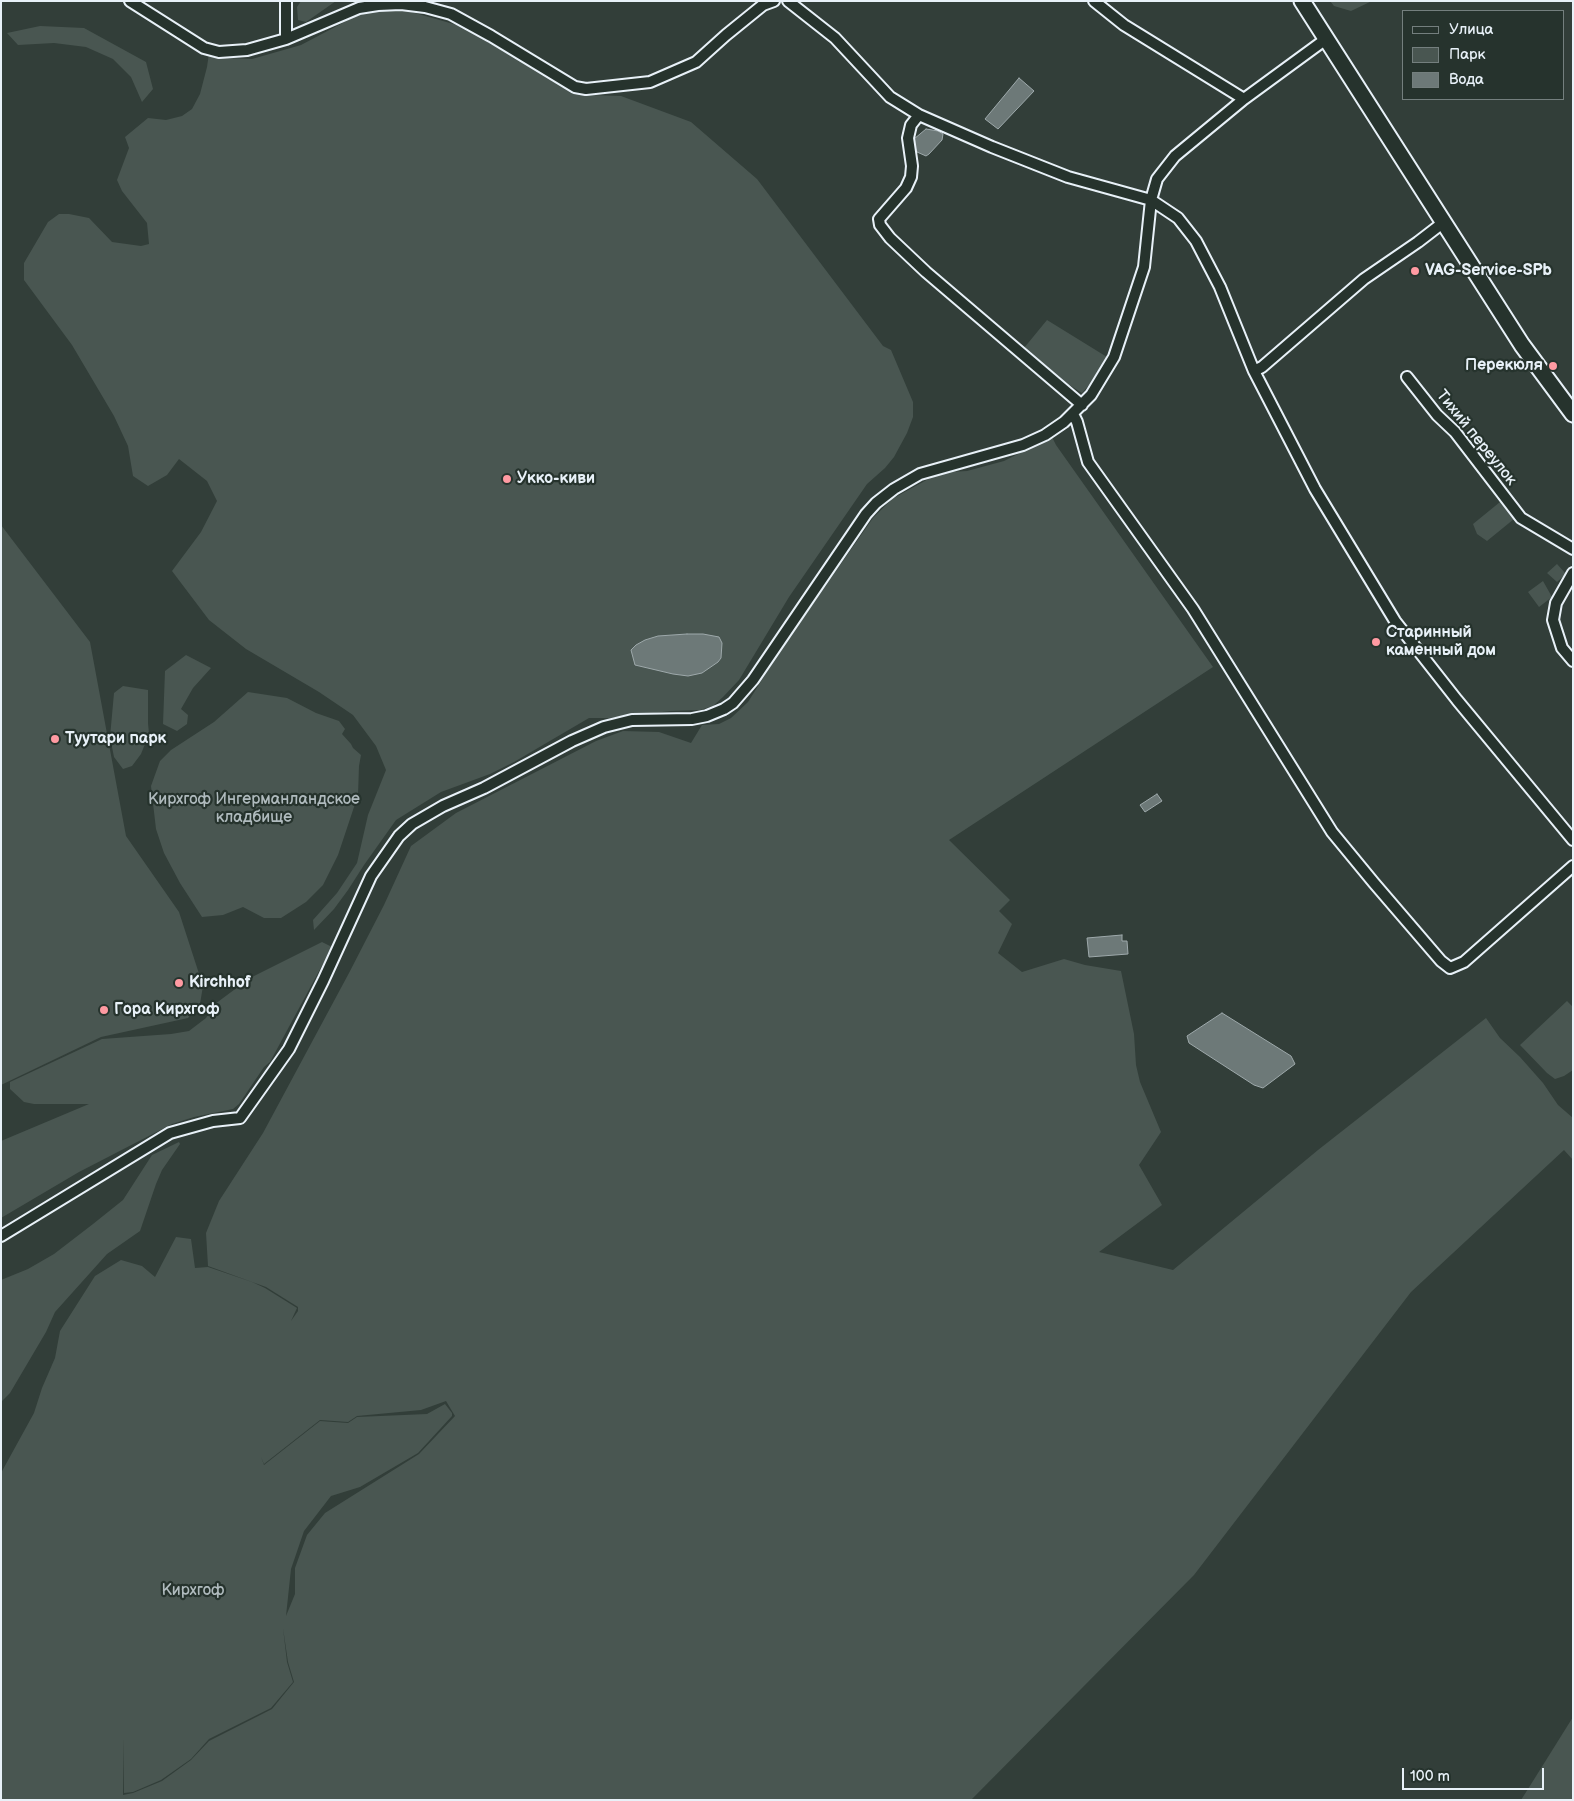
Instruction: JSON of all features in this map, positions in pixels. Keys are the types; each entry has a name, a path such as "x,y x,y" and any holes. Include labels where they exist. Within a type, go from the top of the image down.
{"street":[{"path":"130,1 204,48 219,52 247,50 286,39 360,4 401,4 425,8 451,14 576,87 586,89 650,82 696,62 763,5 774,1"},
{"path":"286,1 286,39"},
{"path":"788,1 835,38 890,97 918,115 1068,177 1151,200 1178,218 1196,241 1220,288 1254,371 1315,489 1395,621 1457,700 1573,840"},
{"path":"1094,1 1124,24 1244,99"},
{"path":"1302,1 1522,345 1573,414"},
{"path":"1,1236 170,1132 213,1121 240,1118 289,1049 323,981 371,876 399,836 412,824 435,810 516,772 604,727 632,720 692,719 708,716 724,709 733,703 753,680 876,503 894,489 920,474 1023,445 1045,435 1073,414 1099,384 1114,356 1131,310 1144,266 1151,200 1157,180 1175,156 1244,99 1326,39"},
{"path":"918,115 911,125 908,138 912,166 911,177 906,188 879,219 880,225 890,238 926,272 1082,405"},
{"path":"1254,371 1364,279 1444,222"},
{"name":"Тихий переулок","path":"1407,377 1437,415 1455,432 1522,518 1573,549"},
{"path":"1073,414 1088,462 1193,609 1332,832 1374,884 1441,960 1450,968 1464,962 1573,866"},
{"path":"1573,573 1556,603 1553,620 1562,648 1573,661"}],"green space":[{"path":"301,1 336,1 306,22 298,20 297,7"},
{"path":"1330,1 1372,1 1351,11 1334,6"},
{"path":"375,10 408,11 457,25 501,48 570,91 589,95 621,96 691,122 757,179 883,346 891,350 913,402 913,417 894,457 867,484 789,597 739,680 713,706 700,710 589,718 490,774 441,792 396,820 334,909 314,930 313,920 337,893 357,863 368,815 386,770 376,746 353,715 319,692 246,649 209,620 172,571 201,532 217,501 207,481 179,459 167,475 148,486 133,476 128,446 114,416 72,345 24,280 24,263 48,222 59,214 89,218 112,242 141,246 149,244 147,223 122,191 117,180 129,148 125,137 148,118 166,120 182,116 192,109 200,94 209,53 227,58 252,59 301,45 354,17","holes":["687,634 722,651 718,662 688,676 635,664 645,640 659,636"]},
{"path":"40,26 84,28 146,62 153,89 142,102 131,77 113,59 86,47 54,43 18,45 7,33"},
{"path":"1047,320 1107,357 1096,377 1082,393 1024,348"},
{"name":"Кирхгоф","path":"1052,437 1213,667 949,840 1010,900 999,911 1012,924 998,953 1022,972 1064,959 1085,965 1121,971 1134,1034 1136,1065 1140,1082 1161,1132 1139,1165 1162,1205 1099,1252 1173,1270 1318,1150 1486,1018 1500,1038 1543,1083 1558,1105 1573,1118 1573,1160 1564,1150 1411,1292 1194,1575 971,1800 1,1800 1,1473 34,1413 55,1358 60,1331 95,1276 121,1260 142,1266 155,1277 176,1237 191,1239 195,1268 208,1267 252,1282 297,1308 291,1321 298,1311 298,1307 266,1287 208,1266 206,1233 219,1201 263,1133 349,973 384,905 411,846 456,813 596,741 623,731 659,732 691,743 702,725 719,724 731,718 748,702 780,651 873,518 892,499 932,477 949,472 967,471 1004,461","holes":["446,1401 455,1416 419,1454 325,1513 307,1535 295,1568 295,1594 286,1616 291,1569 304,1531 331,1496 360,1487 418,1453 452,1416 452,1413 445,1404 427,1414 357,1417 348,1423 320,1421 264,1465 261,1457 264,1464 320,1420 348,1422 357,1416 421,1410","283,1628 288,1662 294,1682 272,1709 209,1741 191,1760 162,1781 133,1793 123,1795 124,1738 124,1793 133,1792 161,1780 191,1759 209,1739 271,1708 293,1682 287,1662"]},
{"path":"1500,502 1505,505 1514,519 1487,541 1477,534 1473,524"},
{"name":"Туутари парк","path":"1,525 90,642 126,836 179,912 203,986 200,1004 188,1018 101,1037 1,1085"},
{"path":"1557,564 1566,574 1557,582 1547,573"},
{"path":"1543,581 1552,597 1539,607 1528,592"},
{"path":"186,655 211,668 193,688 181,709 188,715 187,724 177,731 163,724 165,671"},
{"path":"123,686 148,690 149,734 141,754 132,766 123,769 114,757 110,737 114,693"},
{"name":"Кирхгоф Ингерманландское кладбище","path":"248,692 287,698 316,713 339,721 345,729 342,734 361,755 358,795 338,855 323,885 306,902 281,918 264,918 243,907 223,915 202,917 180,883 164,853 156,829 151,786 160,761 171,750 214,722"},
{"path":"322,942 332,947 270,1062 264,1067 239,1104 233,1109 194,1117 172,1124 79,1172 1,1218 1,1141 89,1104 34,1104 24,1102 10,1089 10,1082 102,1039 189,1031 206,1018 215,1004 250,978"},
{"path":"1567,1001 1573,1007 1573,1070 1555,1079 1520,1045"},
{"path":"179,1142 180,1144 162,1170 140,1231 107,1254 55,1312 46,1332 10,1393 1,1402 1,1280 28,1269 54,1254 93,1224 123,1200 152,1155"},
{"path":"1573,1717 1573,1800 1521,1800 1533,1781"}],"water":[{"path":"1019,78 1034,91 998,129 985,119"},
{"path":"926,129 943,134 942,140 926,156 917,152 914,146 914,139"},
{"path":"687,634 719,637 722,643 721,658 718,662 702,673 688,676 635,665 631,650 636,645 658,636"},
{"path":"1157,794 1162,801 1145,812 1140,805"},
{"path":"1122,935 1122,941 1127,941 1128,954 1089,957 1087,938"},
{"path":"1222,1013 1291,1056 1295,1064 1263,1088 1254,1085 1189,1043 1187,1036"}],"place":[{"name":"VAG-Service-SPb","path":"1415,271"},
{"name":"Перекюля","path":"1553,366"},
{"name":"Укко-киви","path":"507,479"},
{"name":"Старинный каменный дом","path":"1376,642"},
{"name":"Туутари парк","path":"55,739"},
{"name":"Kirchhof","path":"179,983"},
{"name":"Гора Кирхгоф","path":"104,1010"}]}
